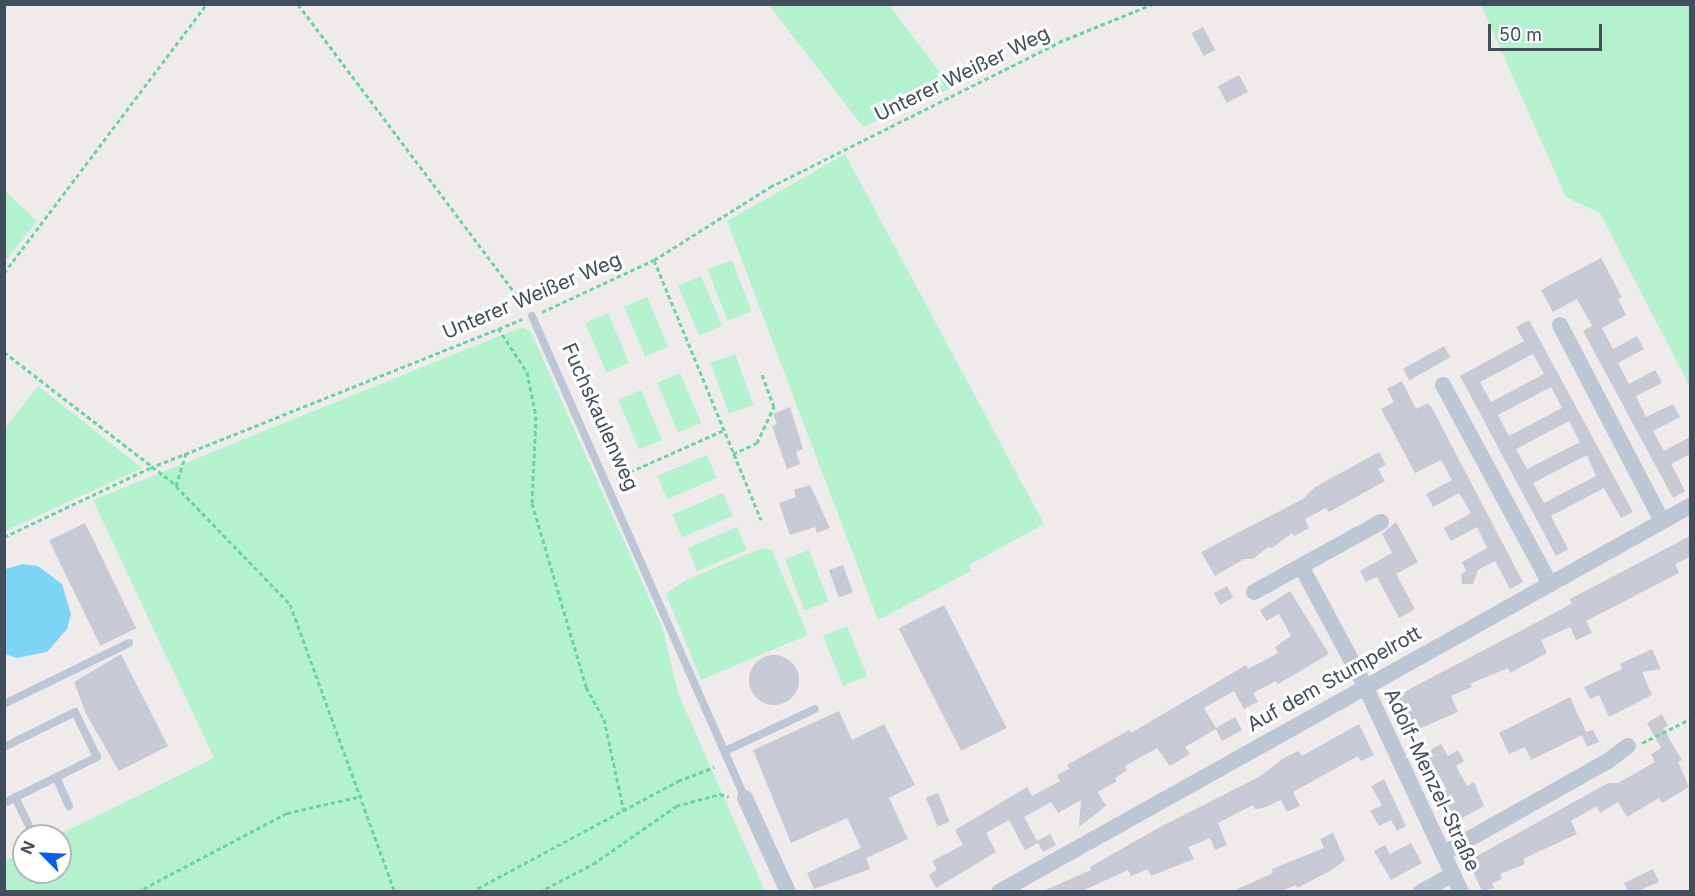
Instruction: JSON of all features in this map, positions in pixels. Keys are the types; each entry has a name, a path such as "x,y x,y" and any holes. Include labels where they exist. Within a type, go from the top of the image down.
{"street":[{"path":"1560,326 1662,521"},
{"path":"1443,385 1550,584"},
{"name":"Auf dem Stumpelrott","path":"999,891 1690,506"},
{"path":"1254,592 1381,522"},
{"name":"Adolf-Menzel-Straße","path":"1301,566 1365,686 1461,891"},
{"path":"1444,853 1608,761 1628,746"},
{"name":"Fuchskaulenweg","path":"745,798 788,891"},
{"path":"1421,891 1453,874"}],"lane":[{"name":"Fuchskaulenweg","path":"532,316 745,798"},
{"path":"4,704 129,643"},
{"path":"725,751 815,709"},
{"path":"4,747 75,712 97,757 4,803"},
{"path":"56,777 69,806"},
{"path":"15,797 28,824"}],"path":[{"path":"4,273 207,4"},
{"path":"298,4 532,316"},
{"name":"Unterer Weißer Weg","path":"4,537 150,468 532,316 654,260 770,187 1059,42 1153,4"},
{"path":"654,260 760,520"},
{"path":"498,328 527,372 536,427 532,503 586,687 604,719 624,812"},
{"path":"4,352 92,416 150,468 176,486 290,604 395,891"},
{"path":"734,454 757,443 774,407 761,372"},
{"path":"606,483 724,430"},
{"path":"176,486 186,453"},
{"path":"1628,746 1650,742 1690,719"},
{"path":"471,891 678,782 714,767"},
{"path":"538,891 593,864 676,806 720,794 737,800 745,798"},
{"path":"137,891 287,813 362,796"}],"green space":[{"path":"769,5 889,5 952,88 863,127"},
{"path":"1481,5 1690,5 1690,387 1600,213 1566,197"},
{"path":"845,154 1044,524 969,565 971,571 878,620 727,221"},
{"path":"5,191 37,221 7,259 4,256"},
{"path":"732,260 752,311 727,321 708,269"},
{"path":"701,276 722,326 699,335 678,286"},
{"path":"647,297 668,347 645,356 624,307"},
{"path":"608,313 629,363 606,372 585,323"},
{"path":"522,327 531,332 663,629 678,693 765,891 5,891 5,861 12,858 12,884 72,884 72,828 214,758 93,500"},
{"path":"735,354 753,405 729,414 711,363"},
{"path":"680,373 701,423 678,432 657,383"},
{"path":"38,386 142,468 5,531 5,428"},
{"path":"641,390 662,440 639,449 618,400"},
{"path":"707,455 717,478 667,499 657,476"},
{"path":"723,493 733,516 682,538 672,514"},
{"path":"737,527 747,550 697,571 687,548"},
{"path":"762,548 772,550 808,635 701,680 666,594 686,580"},
{"path":"809,550 829,601 804,611 785,559"},
{"path":"847,626 867,676 843,686 823,636"}],"water":[{"path":"23,564 38,566 62,584 71,614 67,629 47,652 17,658 5,654 5,569"}],"building":[{"path":"1203,27 1215,50 1204,56 1192,33"},
{"path":"1239,75 1248,92 1227,103 1218,86"},
{"path":"1601,258 1622,297 1618,299 1626,315 1602,328 1613,349 1637,336 1644,349 1618,363 1629,384 1655,370 1662,383 1636,396 1646,417 1673,404 1680,417 1653,431 1664,451 1690,437 1690,454 1671,464 1685,491 1673,498 1583,331 1592,326 1577,299 1553,312 1541,290"},
{"path":"1529,320 1633,512 1621,518 1604,488 1551,516 1568,549 1556,556 1460,376 1524,341 1516,327","holes":["1533,354 1544,374 1491,402 1480,382","1551,387 1562,408 1509,436 1498,415","1569,421 1580,442 1527,469 1516,449","1587,455 1596,476 1544,503 1533,483"]},
{"path":"1444,346 1450,357 1409,380 1403,369"},
{"path":"1402,381 1416,409 1428,403 1432,408 1523,582 1510,589 1495,561 1478,570 1473,584 1462,584 1461,574 1466,571 1462,562 1487,548 1477,527 1451,541 1444,528 1471,513 1459,493 1433,507 1426,494 1452,480 1441,460 1415,473 1381,409 1394,402 1387,389"},
{"path":"790,407 803,449 796,452 800,464 787,469 772,426 777,424 773,414"},
{"path":"1379,452 1386,465 1378,469 1385,481 1329,512 1326,508 1305,519 1309,528 1294,536 1292,533 1253,559 1244,559 1215,576 1201,552 1303,499 1315,487"},
{"path":"810,485 830,528 817,533 815,527 790,535 779,503 796,497 794,490"},
{"path":"1396,522 1418,562 1396,574 1415,609 1399,618 1377,577 1366,582 1360,571 1392,553 1382,534"},
{"path":"85,523 136,628 100,646 49,541"},
{"path":"1690,536 1690,557 1675,564 1679,573 1586,621 1592,633 1576,640 1570,627 1541,640 1547,653 1510,673 1508,668 1470,684 1472,687 1451,696 1458,712 1412,732 1396,697 1562,609 1572,603 1570,599"},
{"path":"843,565 853,592 839,597 829,570"},
{"path":"1227,586 1233,597 1220,605 1214,593"},
{"path":"1290,591 1329,654 1278,684 1276,681 1253,693 1258,702 1244,709 1234,691 1204,708 1216,728 1235,717 1242,730 1222,741 1216,729 1185,747 1190,754 1170,766 1157,748 1125,766 1127,770 1115,778 1117,781 1098,792 1106,806 1079,827 1081,800 1058,813 1051,802 1024,817 1037,841 1050,834 1056,845 1043,852 1038,843 1025,850 1009,820 986,833 996,852 936,888 929,875 937,870 932,861 963,845 955,830 1027,787 1032,796 1060,781 1057,775 1069,769 1067,765 1129,730 1131,733 1246,665 1248,669 1278,653 1275,647 1291,636 1279,614 1266,621 1260,610"},
{"path":"944,605 1007,728 961,751 899,628"},
{"path":"1652,649 1661,669 1642,672 1652,695 1609,717 1599,695 1590,699 1584,687 1622,669 1620,664"},
{"path":"121,654 168,746 119,771 86,714 74,682"},
{"path":"774,655 792,662 799,680 792,698 774,705 756,698 749,680 756,662"},
{"path":"1570,697 1586,732 1593,730 1599,742 1587,747 1582,735 1531,760 1525,747 1509,754 1499,733"},
{"path":"839,711 852,740 884,724 915,785 889,798 908,839 866,858 870,869 814,889 807,873 861,848 847,818 791,843 753,750"},
{"path":"1662,714 1668,726 1663,728 1682,760 1678,762 1689,787 1662,803 1659,798 1627,817 1618,802 1600,813 1597,806 1571,821 1577,834 1523,859 1525,864 1500,874 1502,879 1492,883 1494,888 1482,891 1468,861 1608,783 1618,783 1655,762 1651,754 1661,748 1647,723"},
{"path":"1359,724 1374,755 1361,761 1358,756 1293,792 1300,806 1287,812 1281,800 1263,808 1255,809 1253,805 1218,823 1227,845 1215,850 1210,838 1188,847 1194,859 1151,876 1148,869 1131,876 1128,870 1082,891 1043,891 1091,870 1090,867 1160,827 1259,777 1284,758 1298,751 1302,756"},
{"path":"1441,744 1448,756 1458,750 1464,761 1456,766 1467,786 1474,782 1484,806 1455,822 1439,794 1447,790 1433,765 1428,767 1421,755"},
{"path":"1384,779 1406,826 1397,831 1391,820 1379,826 1370,811 1382,805 1371,786"},
{"path":"938,793 950,822 938,827 926,798"},
{"path":"1333,833 1345,860 1330,871 1297,888 1296,885 1281,891 1233,891 1273,873 1272,869 1324,848 1320,839"},
{"path":"1411,843 1422,863 1391,880 1374,851 1385,845 1390,854"},
{"path":"1653,869 1659,882 1638,891 1628,891 1624,883"}]}
